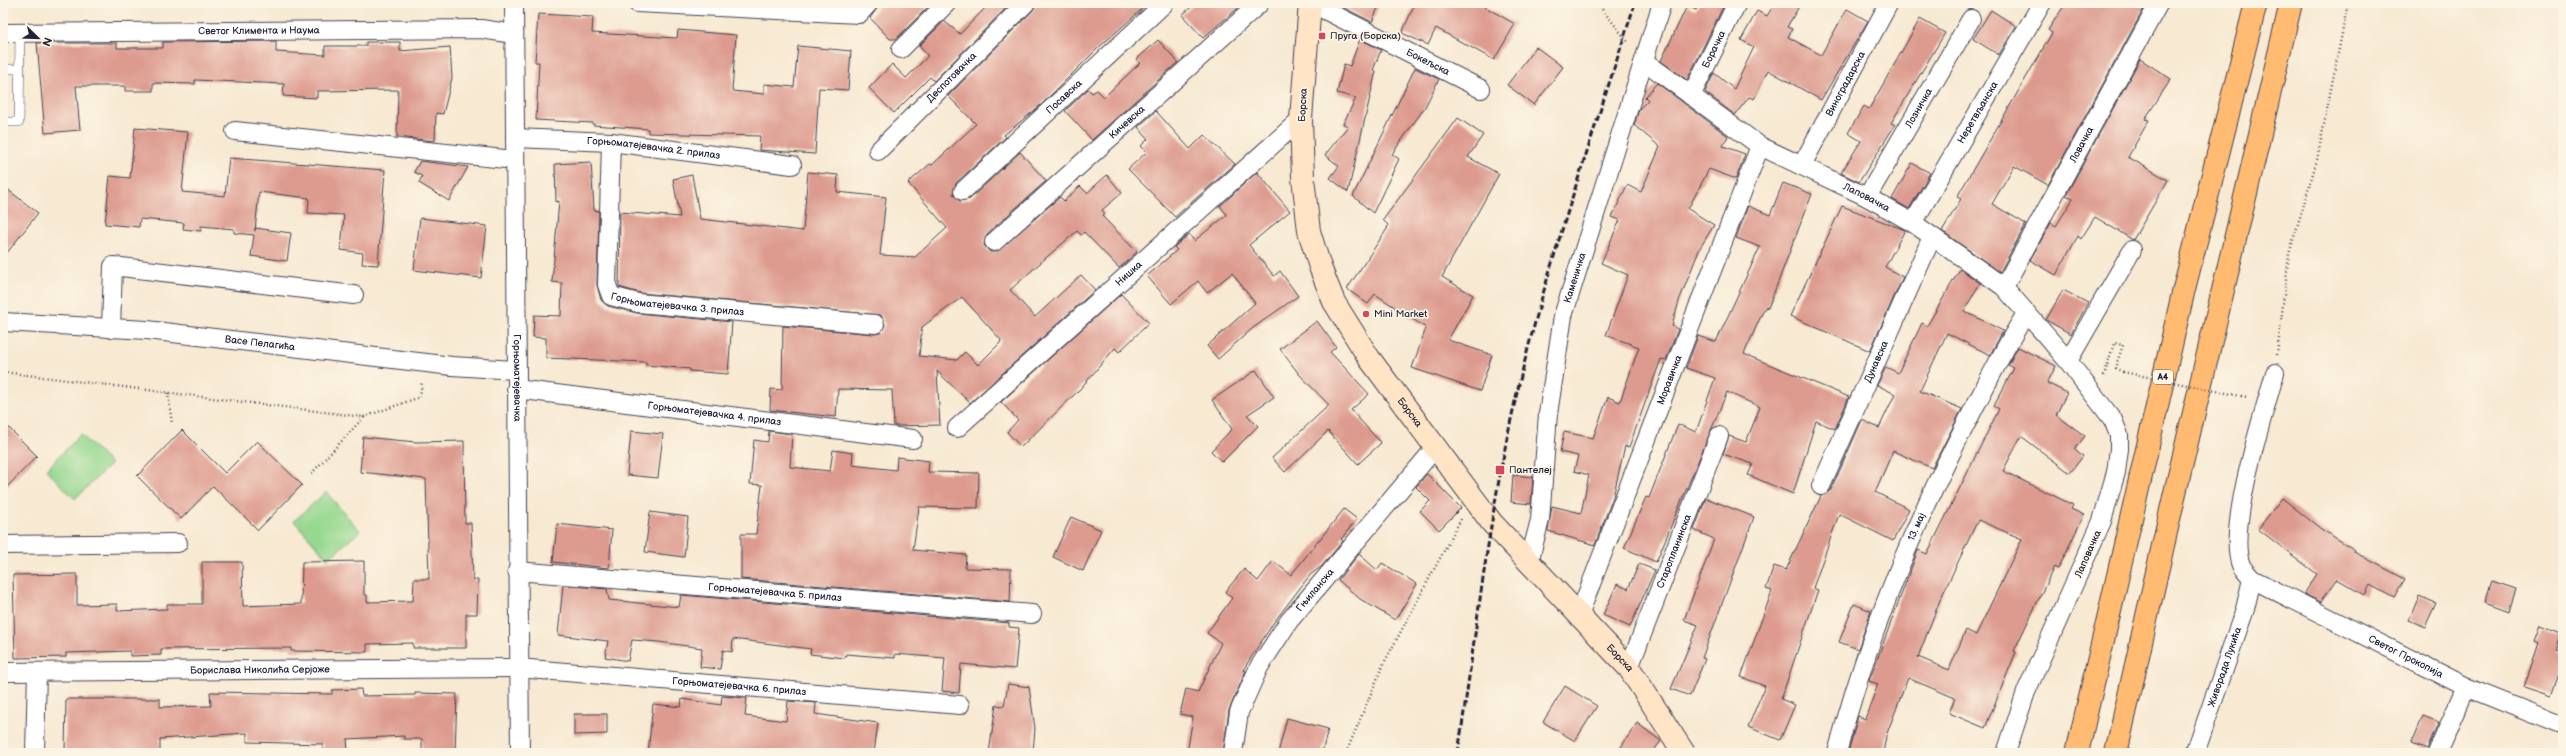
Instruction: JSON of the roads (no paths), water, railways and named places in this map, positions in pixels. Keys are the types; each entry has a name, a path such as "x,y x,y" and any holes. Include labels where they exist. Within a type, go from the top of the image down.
{"highway":[{"name":"A4","path":"2077,753 2184,289 2256,3"},
{"path":"2116,753 2174,497 2291,3"}],"street":[{"name":"Горњоматејевачка","path":"514,3 517,571 520,753"},
{"path":"637,3 864,9"},
{"path":"901,49 947,3"},
{"name":"Деспотовачка","path":"878,151 1026,3"},
{"name":"Посавска","path":"963,191 1164,3"},
{"name":"Кичевска","path":"994,242 1260,3"},
{"name":"Бокељска","path":"1310,3 1481,89"},
{"name":"Борска","path":"1310,3 1301,119 1303,178 1310,231 1320,267 1334,302 1369,358 1492,523 1629,668 1684,753"},
{"name":"Каменичка","path":"1529,562 1540,520 1548,414 1563,316 1662,3"},
{"name":"Борачка","path":"1691,96 1737,3"},
{"name":"Виноградарска","path":"1802,165 1888,3"},
{"name":"Неретвљанска","path":"1913,223 2042,3"},
{"name":"Ловачка","path":"2004,287 2159,3"},
{"name":"Лозничка","path":"1867,197 1971,19"},
{"name":"Светог Климента и Наума","path":"12,33 481,29 514,34"},
{"name":"Лаповачка","path":"1644,61 1760,146 1867,197 1913,223 2004,287 2068,361 2113,420 2117,430 2119,442 2116,472 2102,521 2026,692 2006,753"},
{"name":"Нишка","path":"957,428 1301,119"},
{"path":"234,131 515,160"},
{"name":"Горњоматејевачка 2. прилаз","path":"515,138 611,142 792,165"},
{"name":"Горњоматејевачка 3. прилаз","path":"611,142 607,285 611,296 638,303 875,324"},
{"name":"Моравичка","path":"1579,615 1760,146"},
{"name":"Дунавска","path":"1821,486 1932,236"},
{"path":"2068,361 2132,250"},
{"path":"111,329 113,266 354,295"},
{"name":"13. мај","path":"1837,753 1848,709 1905,553 1965,426 2026,314"},
{"name":"Васе Пелагића","path":"3,322 147,330 424,363 516,370"},
{"path":"2252,579 2241,564 2238,550 2240,511 2246,477 2274,373"},
{"name":"Горњоматејевачка 4. прилаз","path":"516,389 913,439"},
{"name":"Старопланинска","path":"1629,668 1720,436"},
{"name":"Гњиланска","path":"1233,753 1239,712 1259,667 1289,621 1435,448"},
{"path":"3,545 178,543"},
{"name":"Горњоматејевачка 5. прилаз","path":"517,571 1032,614"},
{"name":"Светог Прокопија","path":"2252,579 2466,687 2563,726"},
{"name":"Живорада Лукића","path":"2195,753 2245,609 2252,579"},
{"name":"Борислава Николића Серјоже","path":"3,672 518,668"},
{"name":"Горњоматејевачка 6. прилаз","path":"518,668 960,705"},
{"path":"35,753 37,672"},
{"path":"2436,753 2466,687"}],"lane":[{"path":"3,122 19,122 19,68 12,33"},
{"path":"3,69 19,68"}],"railway":[{"path":"1458,753 1498,485 1516,397 1528,347 1556,248 1635,3"}],"place":[{"name":"Пруга (Борска)","path":"1322,36"},
{"name":"Mini Market","path":"1366,314"},
{"name":"Пантелеј","path":"1500,470"}]}
